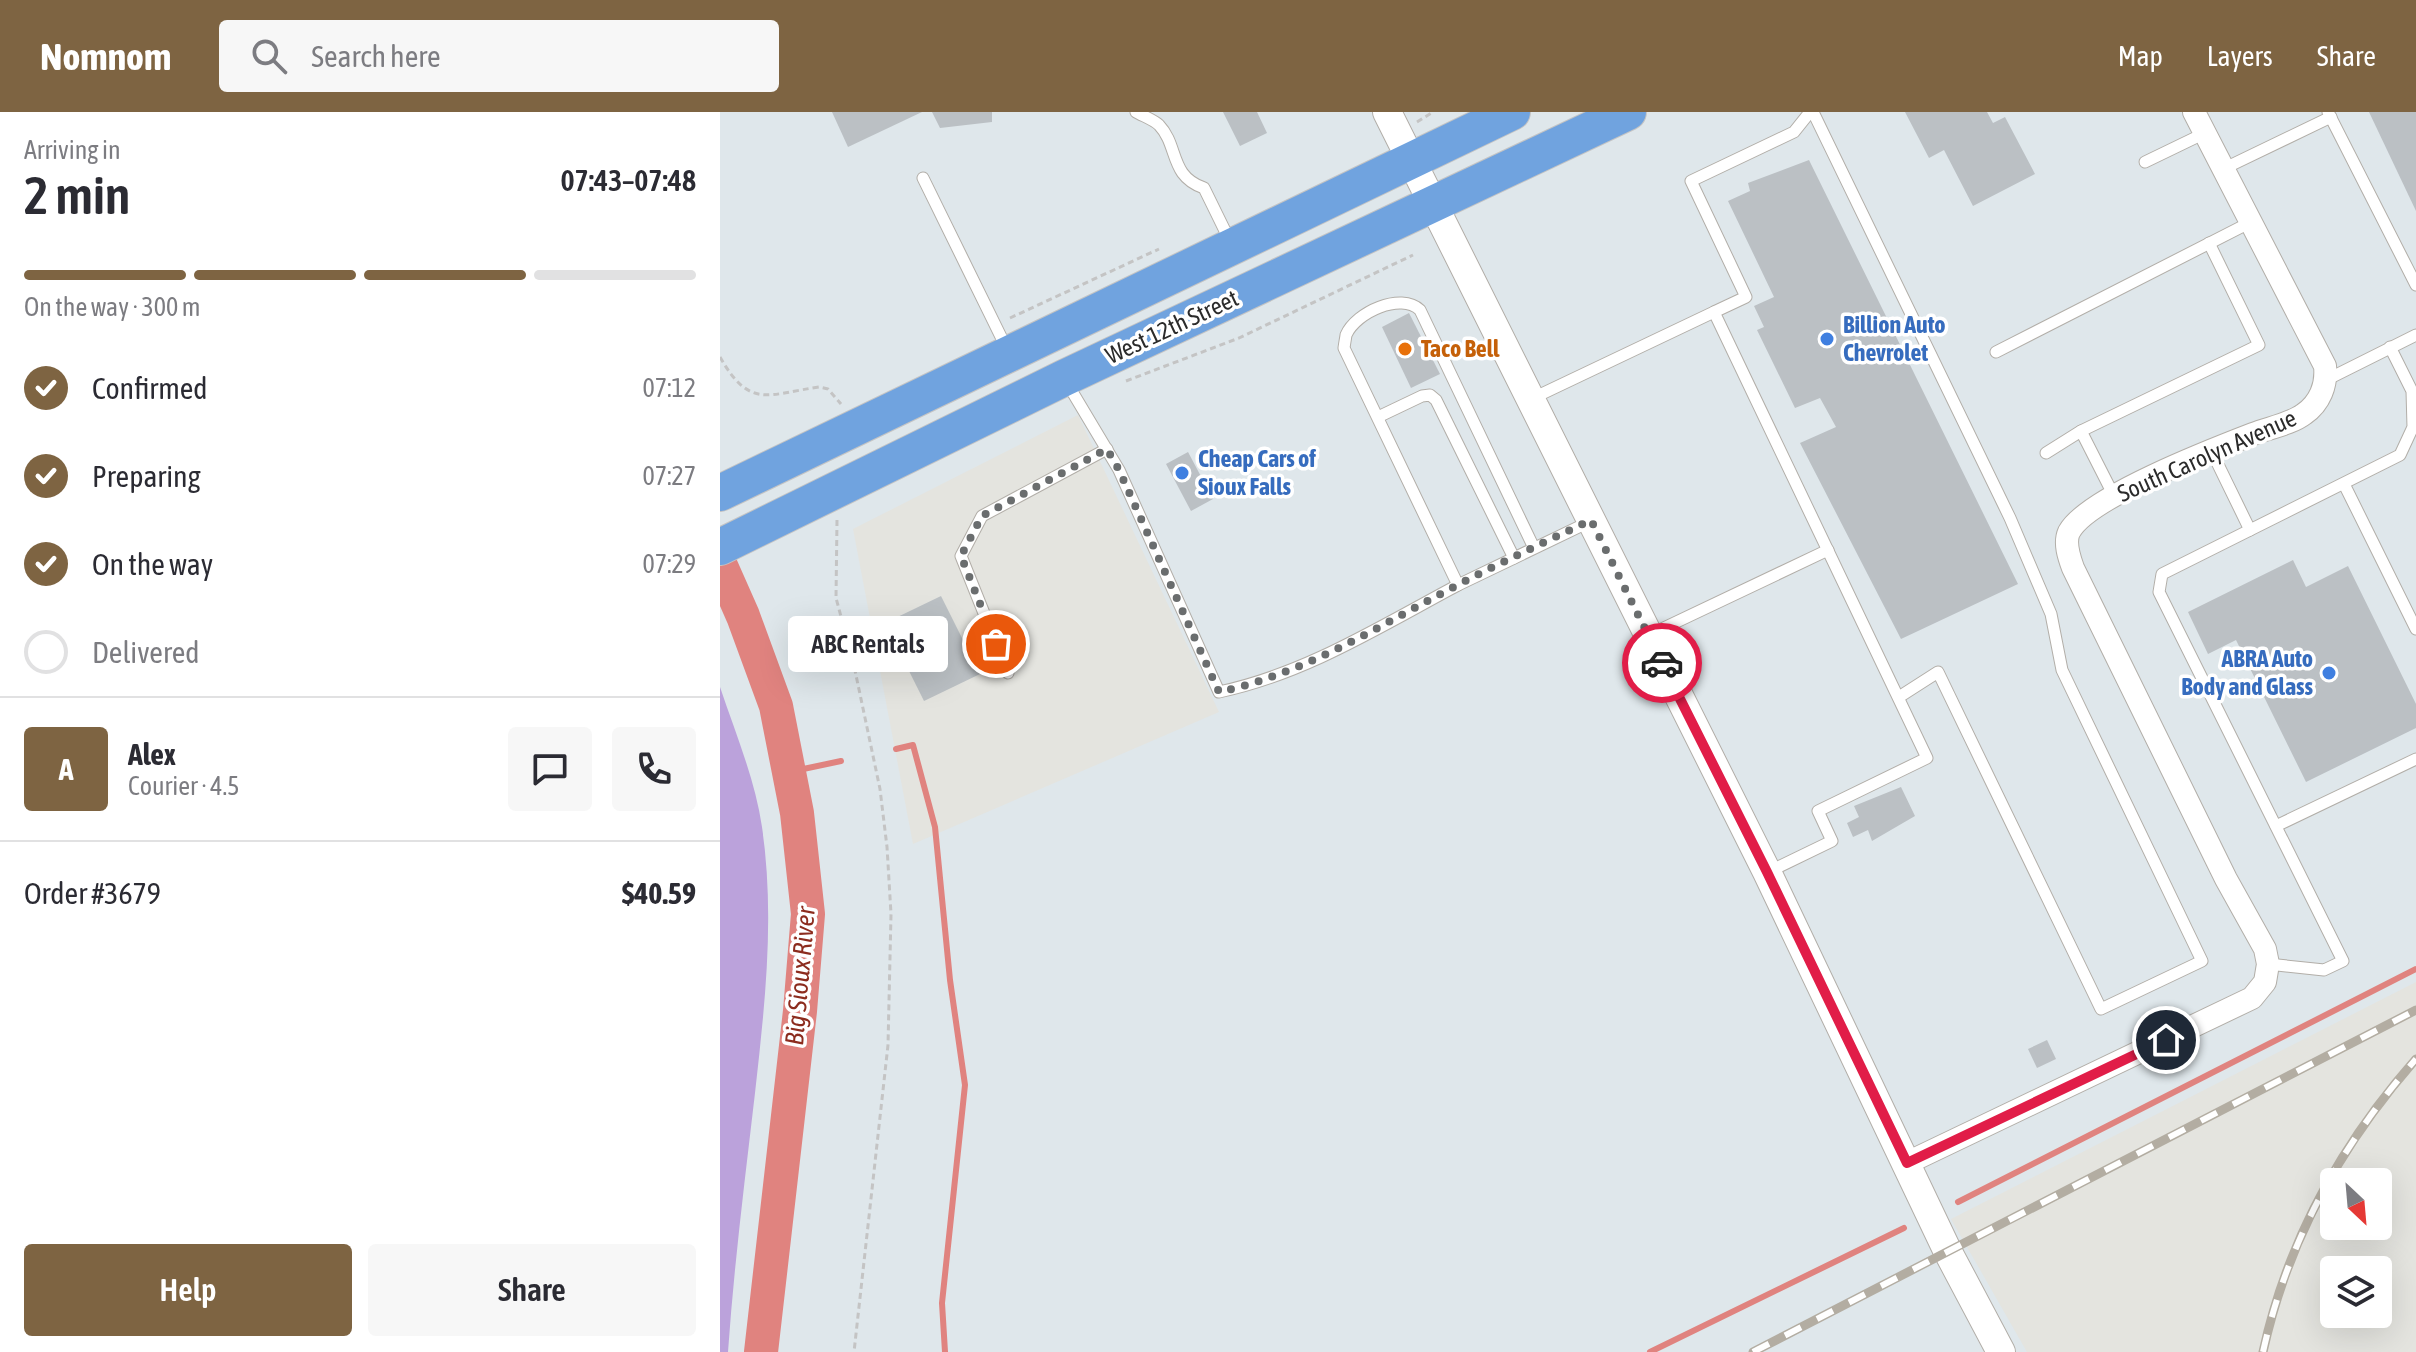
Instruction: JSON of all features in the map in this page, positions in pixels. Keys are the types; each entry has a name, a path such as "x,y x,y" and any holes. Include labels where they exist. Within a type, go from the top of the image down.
{"main road":[{"name":"West 12th Street","path":"720,493 1512,112"},
{"name":"West 12th Street","path":"720,547 830,505 1064,378 1628,112"}],"street":[{"path":"1387,112 1767,872 1993,1346"},
{"path":"2194,112 2325,366 2326,380"},
{"name":"South Carolyn Avenue","path":"2268,964 2259,935 2226,879 2067,551 2069,533 2085,516 2114,496 2211,450 2304,414 2320,396 2326,380"},
{"path":"1907,1163 2252,998 2265,982 2268,964"}],"lane":[{"path":"1136,112 1160,126 1184,176 1190,183 1204,188 1231,245"},
{"path":"1530,399 1746,297 1691,181 1794,132 1811,112 2010,518 2051,614 2062,670 2202,961 2101,1009 1938,672 1899,697"},
{"path":"2223,169 2329,115 2416,285"},
{"path":"2145,162 2205,133"},
{"path":"923,178 1009,353"},
{"path":"1996,352 2251,222"},
{"path":"2046,453 2081,431 2259,345 2209,243"},
{"path":"1458,585 1344,348 1346,335 1357,321 1386,305 1413,303 1420,310 1534,548"},
{"path":"1714,312 1927,758 1818,811 1832,841 1767,872"},
{"path":"2326,380 2416,335"},
{"path":"2268,964 2324,970 2343,961 2159,592 2162,574 2400,455 2413,427 2412,391 2390,347"},
{"path":"1064,378 1126,483 1219,692 1259,683 1321,657 1591,520"},
{"path":"1378,417 1422,396 1430,395 1436,400 1514,558"},
{"path":"2081,431 2114,496"},
{"path":"1008,673 961,556 982,516 1107,449"},
{"path":"2211,450 2250,530"},
{"path":"2344,484 2416,629"},
{"path":"1649,635 1828,550"},
{"path":"2276,826 2416,759"}],"path":[{"path":"1124,382 1239,338 1413,255"},
{"path":"720,357 738,384 749,393 759,396 819,387 835,395 843,408"},
{"path":"830,505 839,535 836,598 853,661 880,789 891,914 888,1045 854,1352"}],"shaded area":[{"path":"1078,415 1219,712 913,844 853,529"},
{"path":"720,687 755,791 762,827 768,894 765,993 728,1352 720,1352"},
{"path":"2416,982 2416,1352 2027,1352 1951,1219"}],"building":[{"path":"832,112 922,112 848,147"},
{"path":"932,112 992,112 992,122 940,128"},
{"path":"1223,112 1257,112 1267,133 1240,146"},
{"path":"1905,112 1987,112 1993,123 2005,117 2035,174 1973,206 1944,150 1929,158"},
{"path":"2369,112 2416,112 2416,211"},
{"path":"1809,160 2018,584 1901,639 1800,443 1836,427 1820,398 1795,408 1757,330 1764,327 1754,306 1774,297 1728,201 1750,191 1748,183"},
{"path":"1409,313 1440,374 1411,388 1382,327"},
{"path":"1188,452 1213,499 1191,511 1166,464"},
{"path":"2293,560 2306,587 2348,566 2416,704 2416,728 2306,782 2236,640 2208,654 2188,612"},
{"path":"941,596 980,674 924,701 885,623"},
{"path":"1901,787 1915,816 1872,841 1868,830 1853,837 1847,823 1859,817 1854,806"},
{"path":"2047,1040 2056,1059 2037,1068 2028,1049"}],"waterway":[{"name":"Big Sioux River","path":"720,564 776,706 797,813 808,914 761,1352"},
{"path":"896,749 913,745 935,827 950,980 965,1085 942,1303 945,1352"},
{"path":"789,772 841,761"},
{"path":"1958,1202 2416,969"},
{"path":"1650,1352 1904,1228"}],"railway":[{"path":"1753,1352 2416,1010"},
{"path":"2263,1352 2287,1272 2321,1196 2364,1125 2416,1059"}],"way so far":[{"path":"996,644 961,556 982,516 1107,449 1219,692 1259,683 1321,657 1591,520 1662,663"}],"place":[{"name":"Billion Auto Chevrolet","path":"1827,339"},
{"name":"Taco Bell","path":"1405,349"},
{"name":"Cheap Cars of Sioux Falls","path":"1182,473"},
{"name":"ABC Rentals","path":"996,644"},
{"name":"ABRA Auto Body and Glass","path":"2329,673"}],"route":[{"path":"1662,663 1907,1163 2166,1040"}]}
